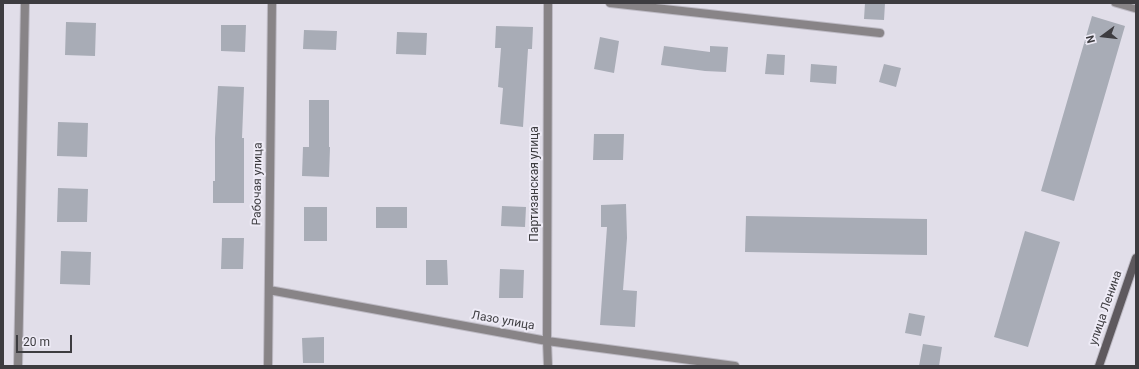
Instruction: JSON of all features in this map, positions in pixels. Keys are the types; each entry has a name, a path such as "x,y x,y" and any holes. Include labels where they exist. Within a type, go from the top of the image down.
{"main road":[{"name":"улица Ленина","path":"1099,366 1136,258"}],"street":[{"path":"18,366 25,3"},
{"name":"Рабочая улица","path":"268,366 272,3"},
{"name":"Партизанская улица","path":"548,3 548,366"},
{"path":"610,3 880,33"},
{"name":"Лазо улица","path":"269,290 547,341 735,366"}],"lane":[{"path":"1115,3 1136,9"}],"building":[{"path":"865,3 885,3 884,20 864,19"},
{"path":"1092,16 1125,26 1074,201 1041,191"},
{"path":"66,22 96,23 95,56 65,55"},
{"path":"221,25 246,25 245,52 221,51"},
{"path":"496,26 533,27 532,49 528,49 523,127 500,124 503,88 498,87 501,48 495,48"},
{"path":"304,30 337,31 336,50 303,49"},
{"path":"397,32 427,33 426,55 396,54"},
{"path":"600,37 619,41 614,73 594,69"},
{"path":"664,46 710,52 710,46 728,47 726,72 705,71 661,65"},
{"path":"767,54 785,55 784,75 765,74"},
{"path":"811,64 837,66 836,84 810,82"},
{"path":"884,64 901,68 896,87 879,82"},
{"path":"218,86 244,87 242,138 244,138 244,203 213,203"},
{"path":"309,100 329,100 329,177 302,176 303,147 309,147"},
{"path":"58,122 88,123 87,157 57,156"},
{"path":"594,134 624,134 623,160 593,160"},
{"path":"58,188 88,189 87,222 57,222"},
{"path":"626,204 627,238 623,290 637,291 635,327 600,325 607,227 601,227 601,205"},
{"path":"502,206 526,207 525,227 501,226"},
{"path":"304,207 327,207 327,241 304,241"},
{"path":"376,207 407,207 407,228 376,228"},
{"path":"746,216 927,219 927,255 745,252"},
{"path":"1025,231 1060,242 1028,347 994,337"},
{"path":"222,238 244,238 243,269 221,269"},
{"path":"61,251 91,252 90,285 60,284"},
{"path":"426,260 447,260 448,285 426,285"},
{"path":"500,269 524,270 523,298 499,298"},
{"path":"909,313 925,316 921,336 905,333"},
{"path":"324,337 324,363 303,363 302,338"},
{"path":"923,344 942,347 939,366 919,366"}]}
